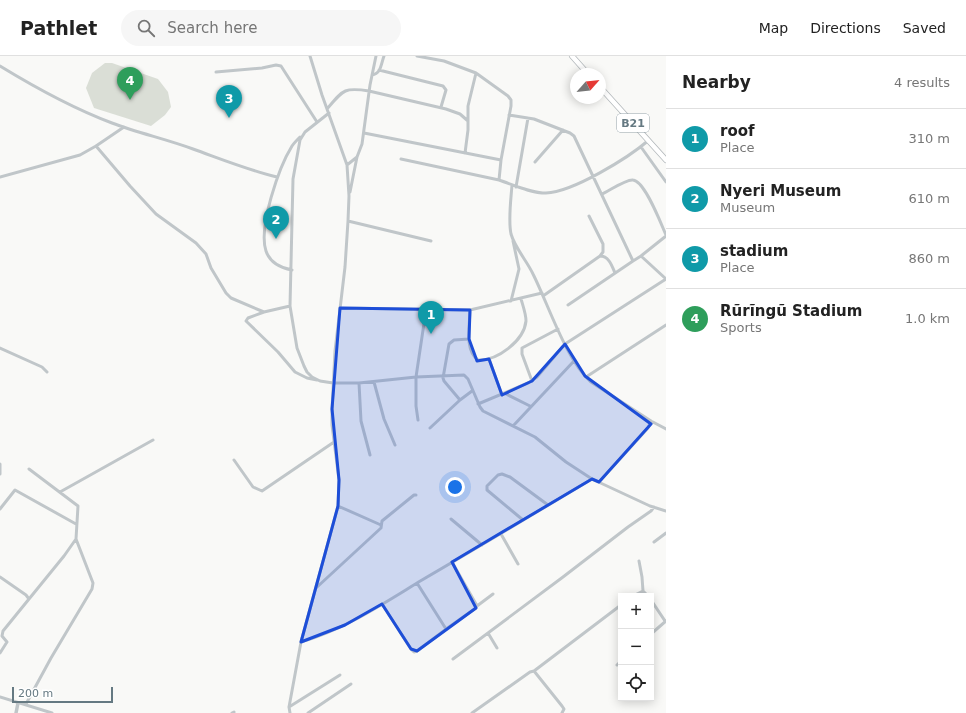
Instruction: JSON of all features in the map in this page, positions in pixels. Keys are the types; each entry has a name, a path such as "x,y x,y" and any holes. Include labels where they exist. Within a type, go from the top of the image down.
{"highway":[{"path":"572,56 583,68"},
{"name":"B21","path":"606,93 666,160"}],"street":[{"path":"290,713 289,707 300,642 338,506 339,480 334,442 332,409 333,383 345,267 349,196 347,165 310,56"},
{"path":"373,56 374,63"},
{"path":"349,196 357,157 362,144 369,91 376,56"},
{"path":"372,75 377,74 384,56"},
{"path":"417,56 444,62 476,73 508,96 511,103 499,180"},
{"path":"216,72 262,68 276,65 281,66 317,122"},
{"path":"0,66 44,93 79,110 258,173 277,177"},
{"path":"379,70 443,86 446,90 441,108"},
{"path":"465,153 468,130 468,109 476,73"},
{"path":"327,109 338,95 351,89 369,91 441,108 460,114 468,122"},
{"path":"460,114 468,109"},
{"path":"292,270 280,266 269,258 266,251 264,241 269,205 277,177 293,144 317,122 329,114"},
{"path":"509,115 534,119 563,130 574,136 632,261"},
{"path":"516,187 528,118"},
{"path":"0,177 64,161 84,154 124,127"},
{"path":"534,162 563,130"},
{"path":"305,132 300,140 293,179 290,306 297,348 304,366 307,372 320,381"},
{"path":"364,133 501,160"},
{"path":"401,159 499,180 512,184 516,187 545,193 574,186 641,147 649,140"},
{"path":"96,146 156,214 196,243 206,254 226,293 231,298 264,312"},
{"path":"641,147 666,182"},
{"path":"347,165 357,157"},
{"path":"568,305 641,256 666,236 648,195 637,181 630,180 602,194"},
{"path":"511,301 519,269 510,228 512,184"},
{"path":"340,308 470,310 542,295 600,256 604,250 603,244 589,216"},
{"path":"348,221 431,241"},
{"path":"512,236 533,273 565,344 574,361 586,377 602,390 651,422 666,429"},
{"path":"600,256 605,256 608,259 615,274"},
{"path":"478,404 506,394 532,381 565,344 666,279 641,256"},
{"path":"470,310 470,347 476,358 480,360 489,359 510,348 522,331 526,318 521,299"},
{"path":"290,306 264,312 248,318 246,321 278,352 295,372 307,378 333,383 359,383 464,375 468,379 478,404 483,411 535,437 566,462 592,479 666,511"},
{"path":"340,308 417,308"},
{"path":"418,420 416,406 416,378 426,310"},
{"path":"586,377 666,325"},
{"path":"532,381 522,354 522,348 558,329"},
{"path":"460,400 444,381 444,376 449,344 454,340 469,340"},
{"path":"0,348 42,367 47,372"},
{"path":"489,359 502,395"},
{"path":"512,426 574,361"},
{"path":"374,382 384,419 395,445"},
{"path":"359,383 361,421 370,455"},
{"path":"430,428 472,391"},
{"path":"506,394 530,406"},
{"path":"599,482 648,428 651,422"},
{"path":"60,492 153,440"},
{"path":"234,460 253,487 257,490 262,490 334,442"},
{"path":"0,464 0,474"},
{"path":"26,704 93,586 93,581 76,539 78,506 29,469"},
{"path":"523,520 487,490 487,486 498,475 502,474 510,477 548,505"},
{"path":"300,642 310,640 345,625 592,479"},
{"path":"0,509 15,490 76,524"},
{"path":"316,588 381,528 382,521 414,495 416,495"},
{"path":"338,506 381,525"},
{"path":"453,659 651,511 654,507"},
{"path":"451,519 482,545"},
{"path":"654,542 666,533"},
{"path":"501,534 518,564"},
{"path":"0,653 7,642 2,636 3,631 76,539"},
{"path":"639,561 643,591 639,593"},
{"path":"452,562 477,606"},
{"path":"0,578 26,594 29,599"},
{"path":"417,583 446,629"},
{"path":"382,604 414,652 418,651 446,629 474,610 493,594"},
{"path":"654,604 665,621 654,631"},
{"path":"472,713 530,672 534,671 618,607"},
{"path":"488,633 497,648"},
{"path":"534,671 562,706 564,709 562,713"},
{"path":"289,707 340,675"},
{"path":"308,713 325,703 351,684"},
{"path":"0,697 52,713"},
{"path":"16,713 18,703"}],"highlighted area":[{"path":"340,308 470,310 469,339 477,361 489,359 502,395 532,381 565,344 585,376 651,424 599,482 592,479 452,562 476,608 417,651 411,649 382,604 345,625 301,642 338,506 339,480 332,409"}],"shaded area":[{"path":"105,63 112,63 158,79 168,92 171,107 165,115 151,126 94,108 86,88 92,73"}],"place":[{"name":"Rũrĩngũ Stadium","path":"130,100"},
{"name":"stadium","path":"229,118"},
{"name":"Nyeri Museum","path":"276,239"},
{"name":"roof","path":"431,334"}]}
